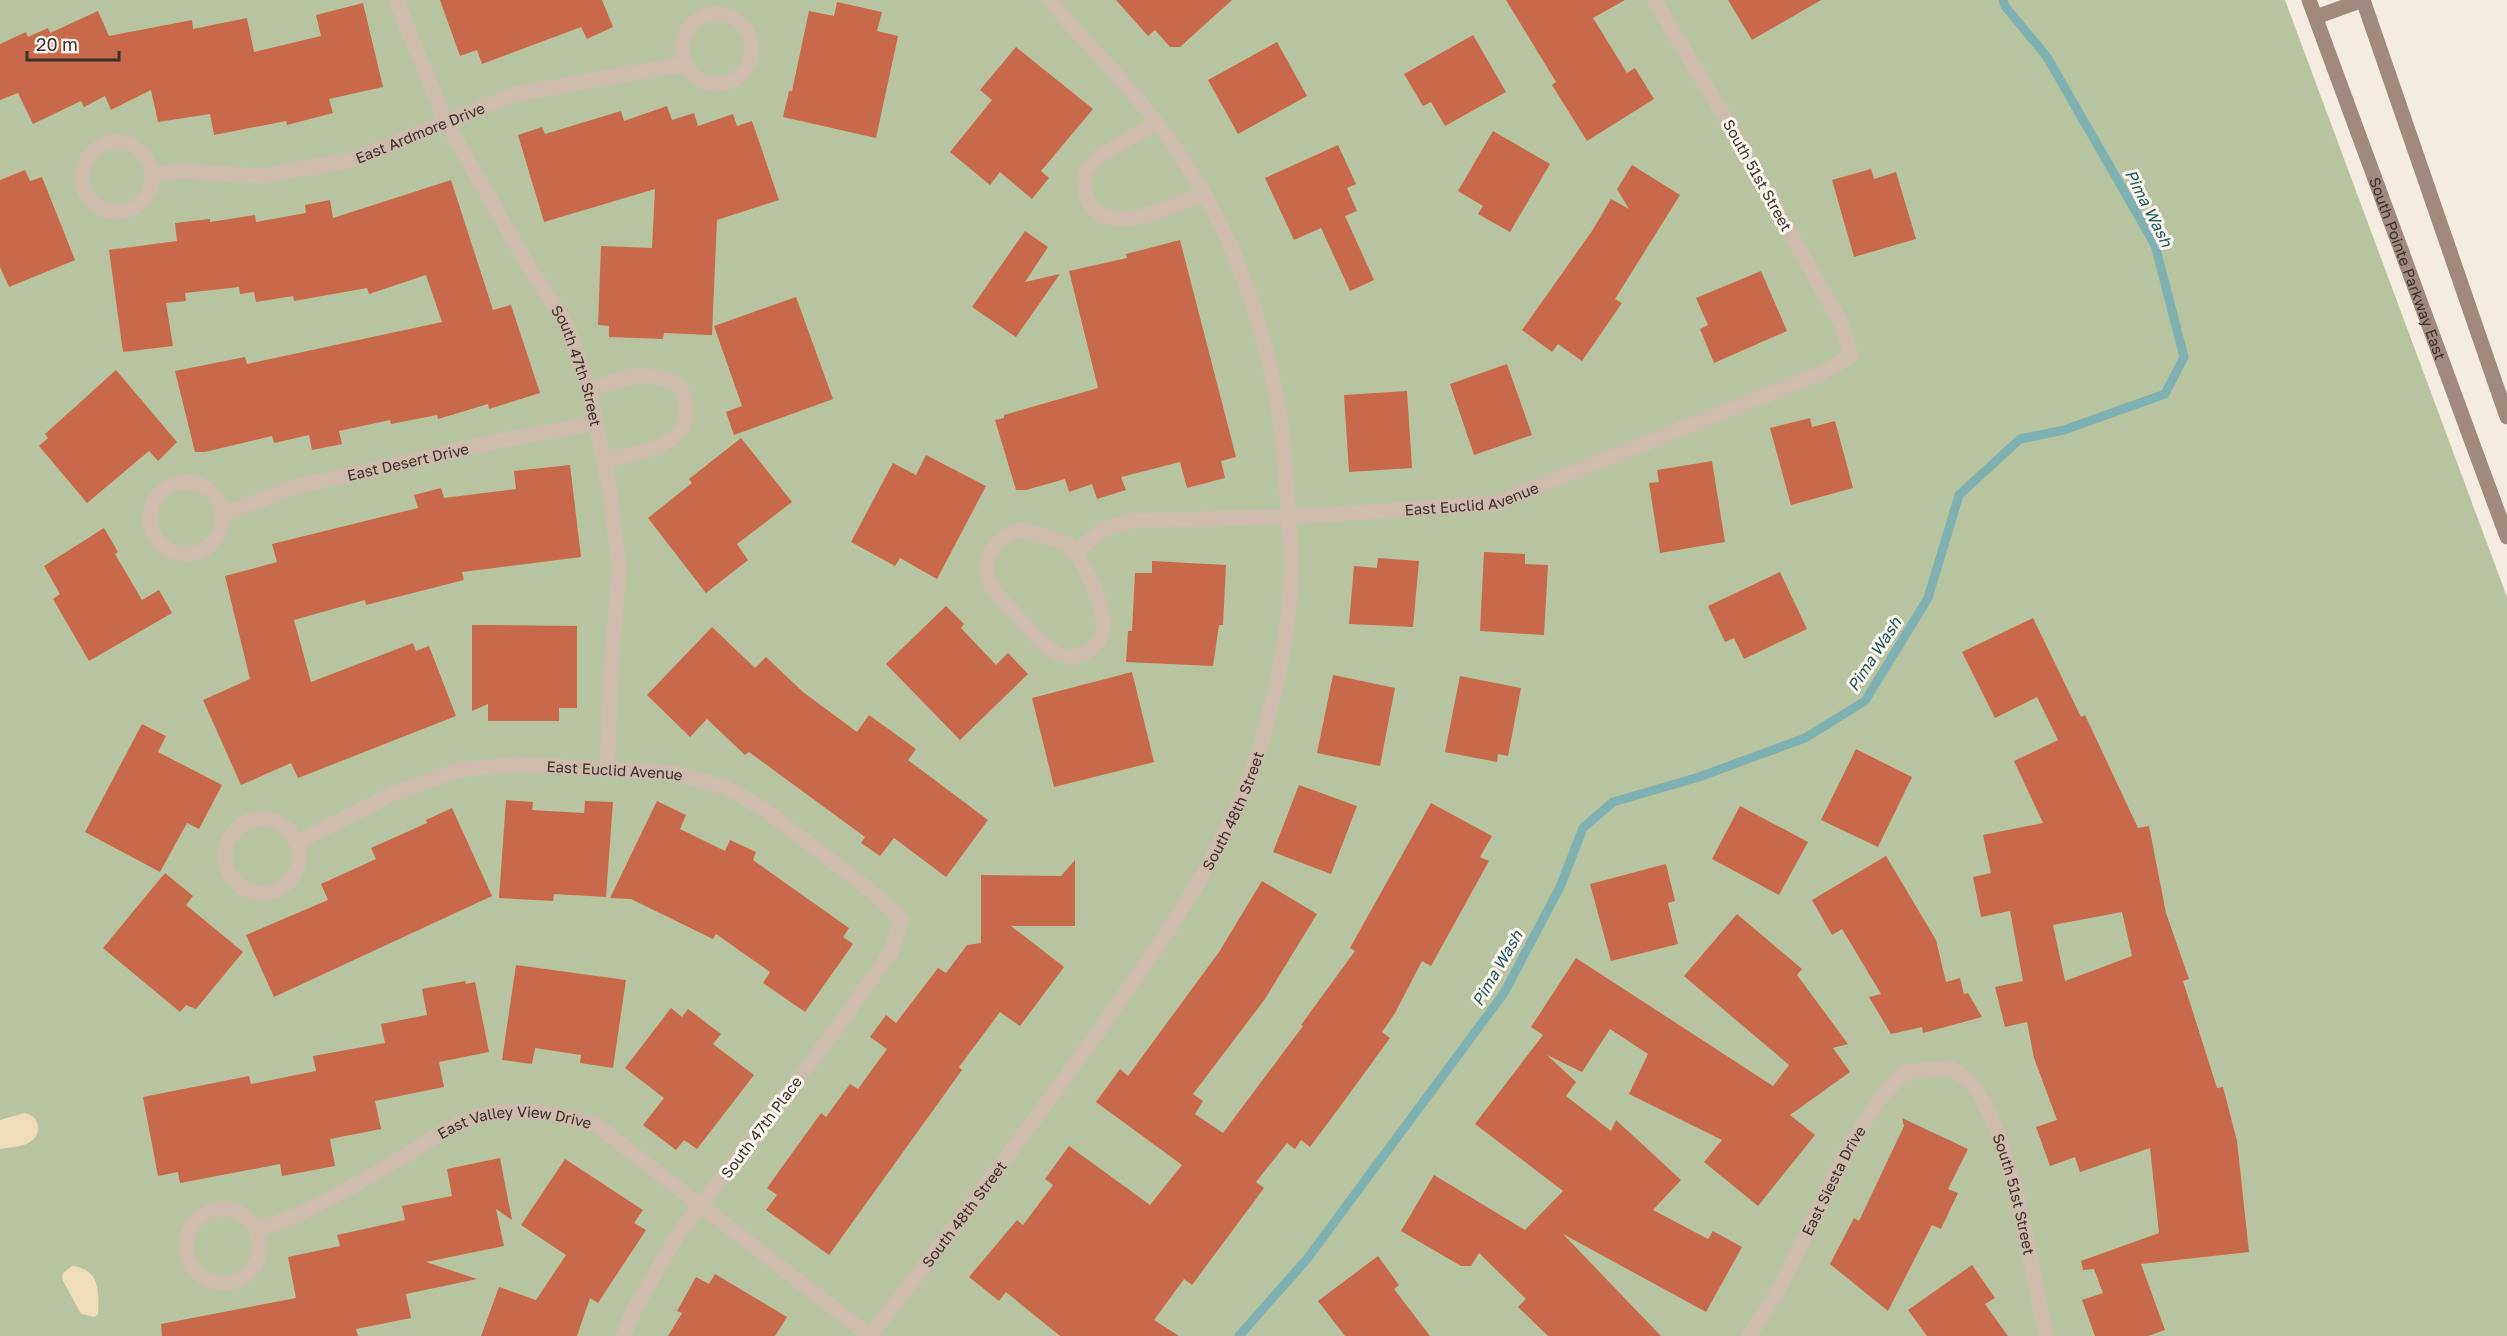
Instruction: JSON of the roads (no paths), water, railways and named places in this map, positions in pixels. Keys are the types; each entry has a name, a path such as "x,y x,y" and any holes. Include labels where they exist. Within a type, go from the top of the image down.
{"main road":[{"name":"South Pointe Parkway East","path":"2309,0 2507,537"},
{"path":"2316,17 2363,0 2507,417"}],"street":[{"name":"South 47th Street","path":"396,0 446,122 530,267 566,323 589,390 604,460 619,568 607,770"},
{"name":"South 48th Street","path":"870,1336 1006,1161 1132,983 1203,876 1229,829 1258,750 1286,634 1291,555 1286,461 1266,349 1247,288 1203,194 1156,123 1050,0"},
{"name":"South 51st Street","path":"1654,0 1720,109 1842,325 1851,356"},
{"path":"720,13 732,16 742,23 749,33 752,56 748,67 732,81 710,84 700,80 685,64 681,52 682,40 688,29 708,14 720,13"},
{"name":"East Ardmore Drive","path":"153,174 182,171 261,176 351,160 515,94 685,64"},
{"path":"1156,123 1099,156 1085,172 1086,195 1096,213 1116,221 1142,216 1203,194"},
{"path":"112,142 134,146 143,153 153,174 147,197 128,211 116,213 94,205 82,185 84,162 91,152 112,142"},
{"name":"East Euclid Avenue","path":"1075,554 1102,530 1130,522 1288,516 1496,503 1824,372 1851,356"},
{"path":"589,390 633,376 655,374 680,384 686,400 686,417 678,436 661,446 604,460"},
{"name":"East Desert Drive","path":"222,514 294,487 508,439 597,423"},
{"path":"181,483 204,487 219,504 222,514 217,538 208,547 192,553 174,552 164,546 156,537 151,525 151,514 161,493 181,483"},
{"path":"1020,530 1031,531 1067,544 1075,554 1081,561 1102,612 1104,628 1100,641 1084,655 1064,657 1045,646 995,591 989,581 986,566 994,544 1008,533 1020,530"},
{"name":"East Euclid Avenue","path":"298,842 392,794 459,770 514,764 673,773 725,787 764,809 876,895 902,920"},
{"path":"269,818 281,823 298,842 300,854 294,876 275,891 251,891 232,878 226,867 225,855 234,831 256,819 269,818"},
{"name":"South 47th Place","path":"623,1336 634,1310 677,1236 828,1040 891,952 902,920"},
{"name":"South 51st Street","path":"1951,1068 1971,1083 1995,1123 2021,1217 2046,1336"},
{"name":"East Siesta Drive","path":"1749,1336 1779,1289 1848,1148 1878,1101 1904,1072 1951,1068"},
{"name":"East Valley View Drive","path":"256,1230 288,1220 481,1115 513,1111 553,1113 595,1124 702,1204 870,1336"},
{"path":"216,1209 240,1213 256,1230 260,1241 259,1254 254,1266 246,1275 222,1283 205,1278 191,1265 186,1242 189,1230 205,1213 216,1209"}],"waterway":[{"name":"Pima Wash","path":"1239,1336 1307,1259 1504,993 1560,887 1583,828 1613,802 1699,777 1805,738 1865,701 1928,598 1959,495 2020,439 2064,430 2165,394 2184,357 2155,245 2047,57 2005,6 2003,0"}]}
